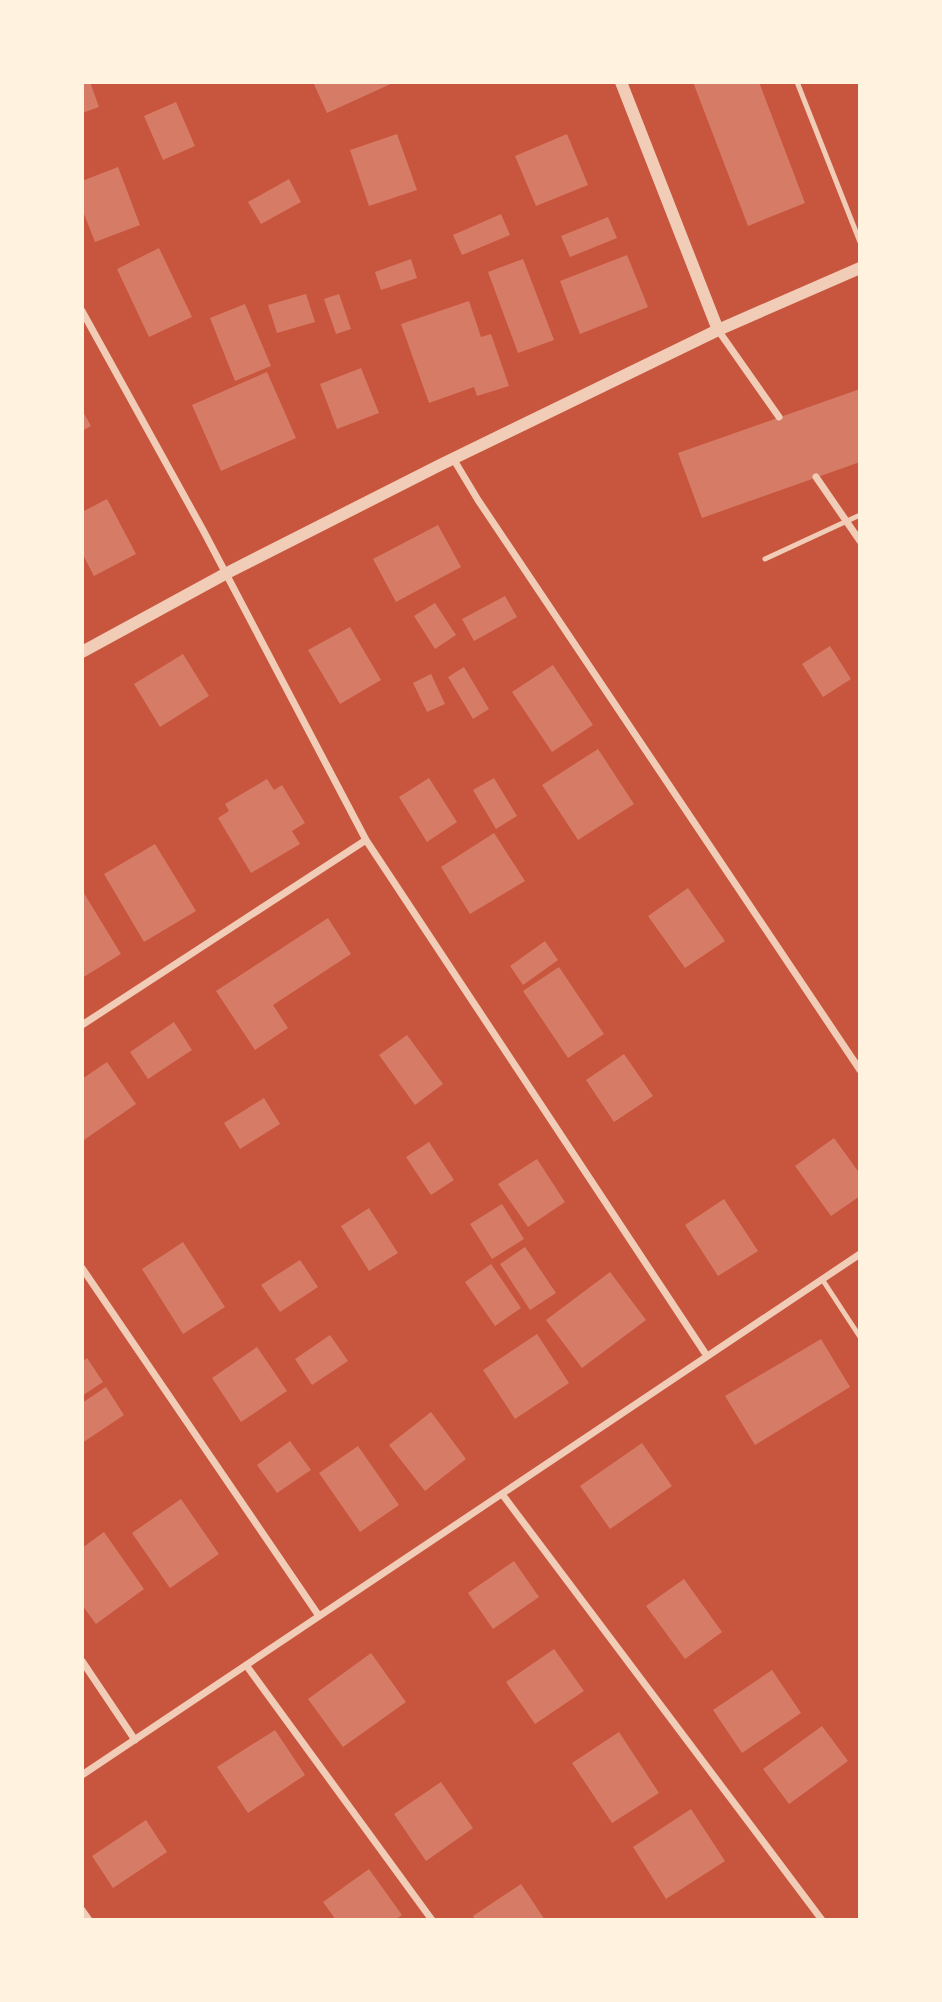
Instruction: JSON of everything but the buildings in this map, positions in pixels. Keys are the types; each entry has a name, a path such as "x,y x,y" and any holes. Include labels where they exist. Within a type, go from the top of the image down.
{"street":[{"path":"621,82 718,330 779,417"},
{"path":"82,652 225,575 454,460 718,330 860,268"},
{"path":"83,313 366,840 708,1356"},
{"path":"454,460 478,500 860,1070"},
{"path":"816,477 860,541"},
{"path":"82,1025 366,840"},
{"path":"82,1775 860,1254"},
{"path":"82,1268 319,1616"},
{"path":"502,1494 821,1920"},
{"path":"82,1661 135,1740"},
{"path":"246,1665 432,1920"},
{"path":"82,1910 89,1920"}],"lane":[{"path":"797,82 860,242"},
{"path":"765,559 860,515"},
{"path":"822,1279 860,1337"}]}
